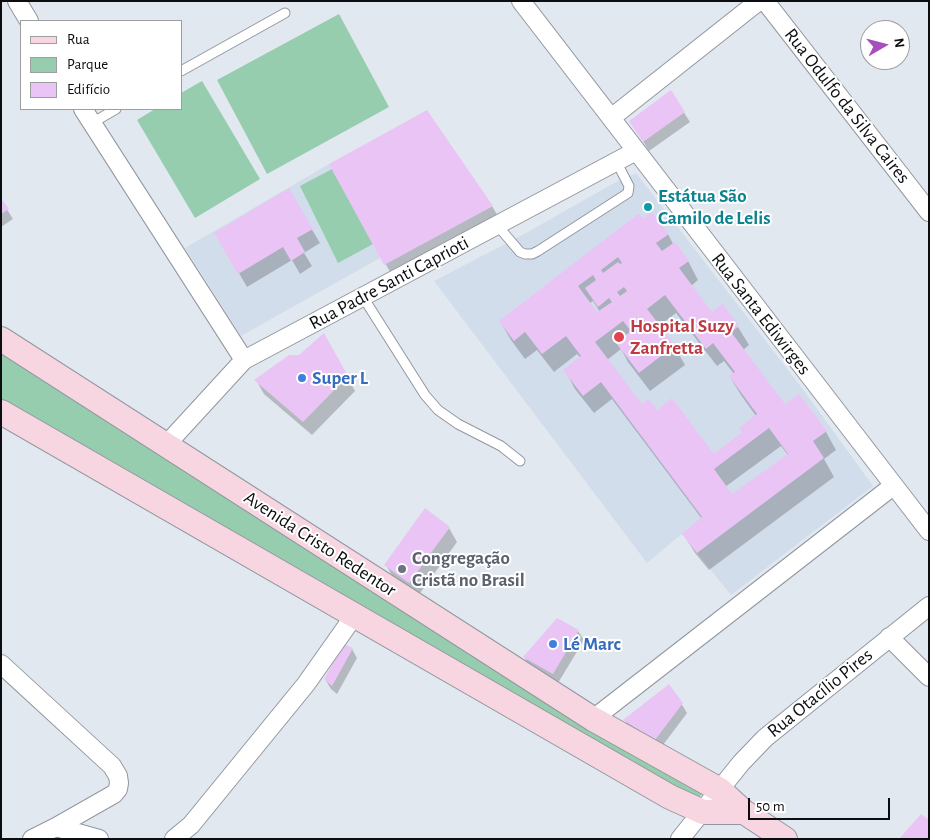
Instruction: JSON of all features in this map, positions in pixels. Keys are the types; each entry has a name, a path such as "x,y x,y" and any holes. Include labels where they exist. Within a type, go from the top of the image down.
{"main road":[{"name":"Avenida Cristo Redentor","path":"1,339 593,719 720,790 744,812 786,839"},
{"path":"1,412 670,797 702,812 744,812"}],"street":[{"path":"17,1 29,20"},
{"name":"Rua Santa Ediwirges","path":"521,1 929,531"},
{"path":"611,118 759,1"},
{"name":"Rua Odulfo da Silva Caires","path":"764,1 929,212"},
{"path":"87,116 244,360"},
{"name":"Rua Padre Santi Caprioti","path":"166,445 244,360 636,151"},
{"path":"593,719 893,486"},
{"name":"Rua Otacílio Pires","path":"680,839 741,763 764,738 929,606"},
{"path":"174,839 191,824 306,684 354,616"},
{"path":"889,637 929,677"},
{"path":"1,664 112,766 118,776 118,789 114,794 32,839"},
{"path":"56,827 99,839"}],"lane":[{"path":"182,70 285,13"},
{"path":"87,116 112,110"},
{"path":"496,225 520,252 532,254 538,251 628,193 630,186 616,160"},
{"path":"363,297 424,395 438,410 458,424 501,446 520,461"}],"shaded area":[{"path":"329,164 380,258 241,336 185,248"},
{"name":"Hospital Suzy Zanfretta","path":"636,173 805,392 873,486 731,595 682,534 647,563 434,281 526,233 614,183"}],"green space":[{"path":"339,14 389,107 267,174 217,80"},
{"path":"202,81 260,179 195,218 137,120 153,110 182,110 182,92"},
{"path":"332,169 373,244 338,263 300,186"},
{"path":"1,349 705,790 695,803 1,407"}],"building":[{"path":"671,90 685,112 643,142 629,121"},
{"path":"427,110 493,206 384,265 329,164"},
{"path":"289,188 313,229 297,238 305,252 291,261 283,247 238,274 214,233"},
{"path":"1,198 9,209 1,214"},
{"path":"652,212 669,234 656,243 662,251 675,242 689,261 679,268 712,312 723,304 739,326 731,332 785,404 799,394 827,431 813,441 824,458 697,553 682,534 702,517 601,382 583,396 563,370 581,356 566,336 542,354 525,332 514,341 499,321 638,214 643,218","holes":["618,257 622,263 618,262 603,273 601,270","593,275 596,280 585,288 598,307 609,298 612,302 597,312 578,286","624,287 627,291 620,296 617,292","665,295 706,349 713,343 735,372 729,376 757,414 739,428 742,432 714,454 672,398 657,410 649,399 642,404 595,342 623,321 631,331 616,343 639,373 675,345 647,309","769,428 788,454 732,494 714,469"]},
{"name":"Super L","path":"324,333 348,376 303,422 254,380 289,355 299,355"},
{"path":"425,508 450,527 409,583 384,565"},
{"name":"Lé Marc","path":"557,618 579,630 553,674 523,657"},
{"path":"344,644 353,648 332,686 324,679"},
{"path":"669,684 683,703 655,740 623,720"},
{"path":"921,814 929,820 929,839 899,839"}],"place":[{"name":"Estátua São Camilo de Lelis","path":"648,207"},
{"name":"Hospital Suzy Zanfretta","path":"619,337"},
{"name":"Super L","path":"302,378"},
{"name":"Congregação Cristã no Brasil","path":"402,569"},
{"name":"Lé Marc","path":"553,644"}]}
